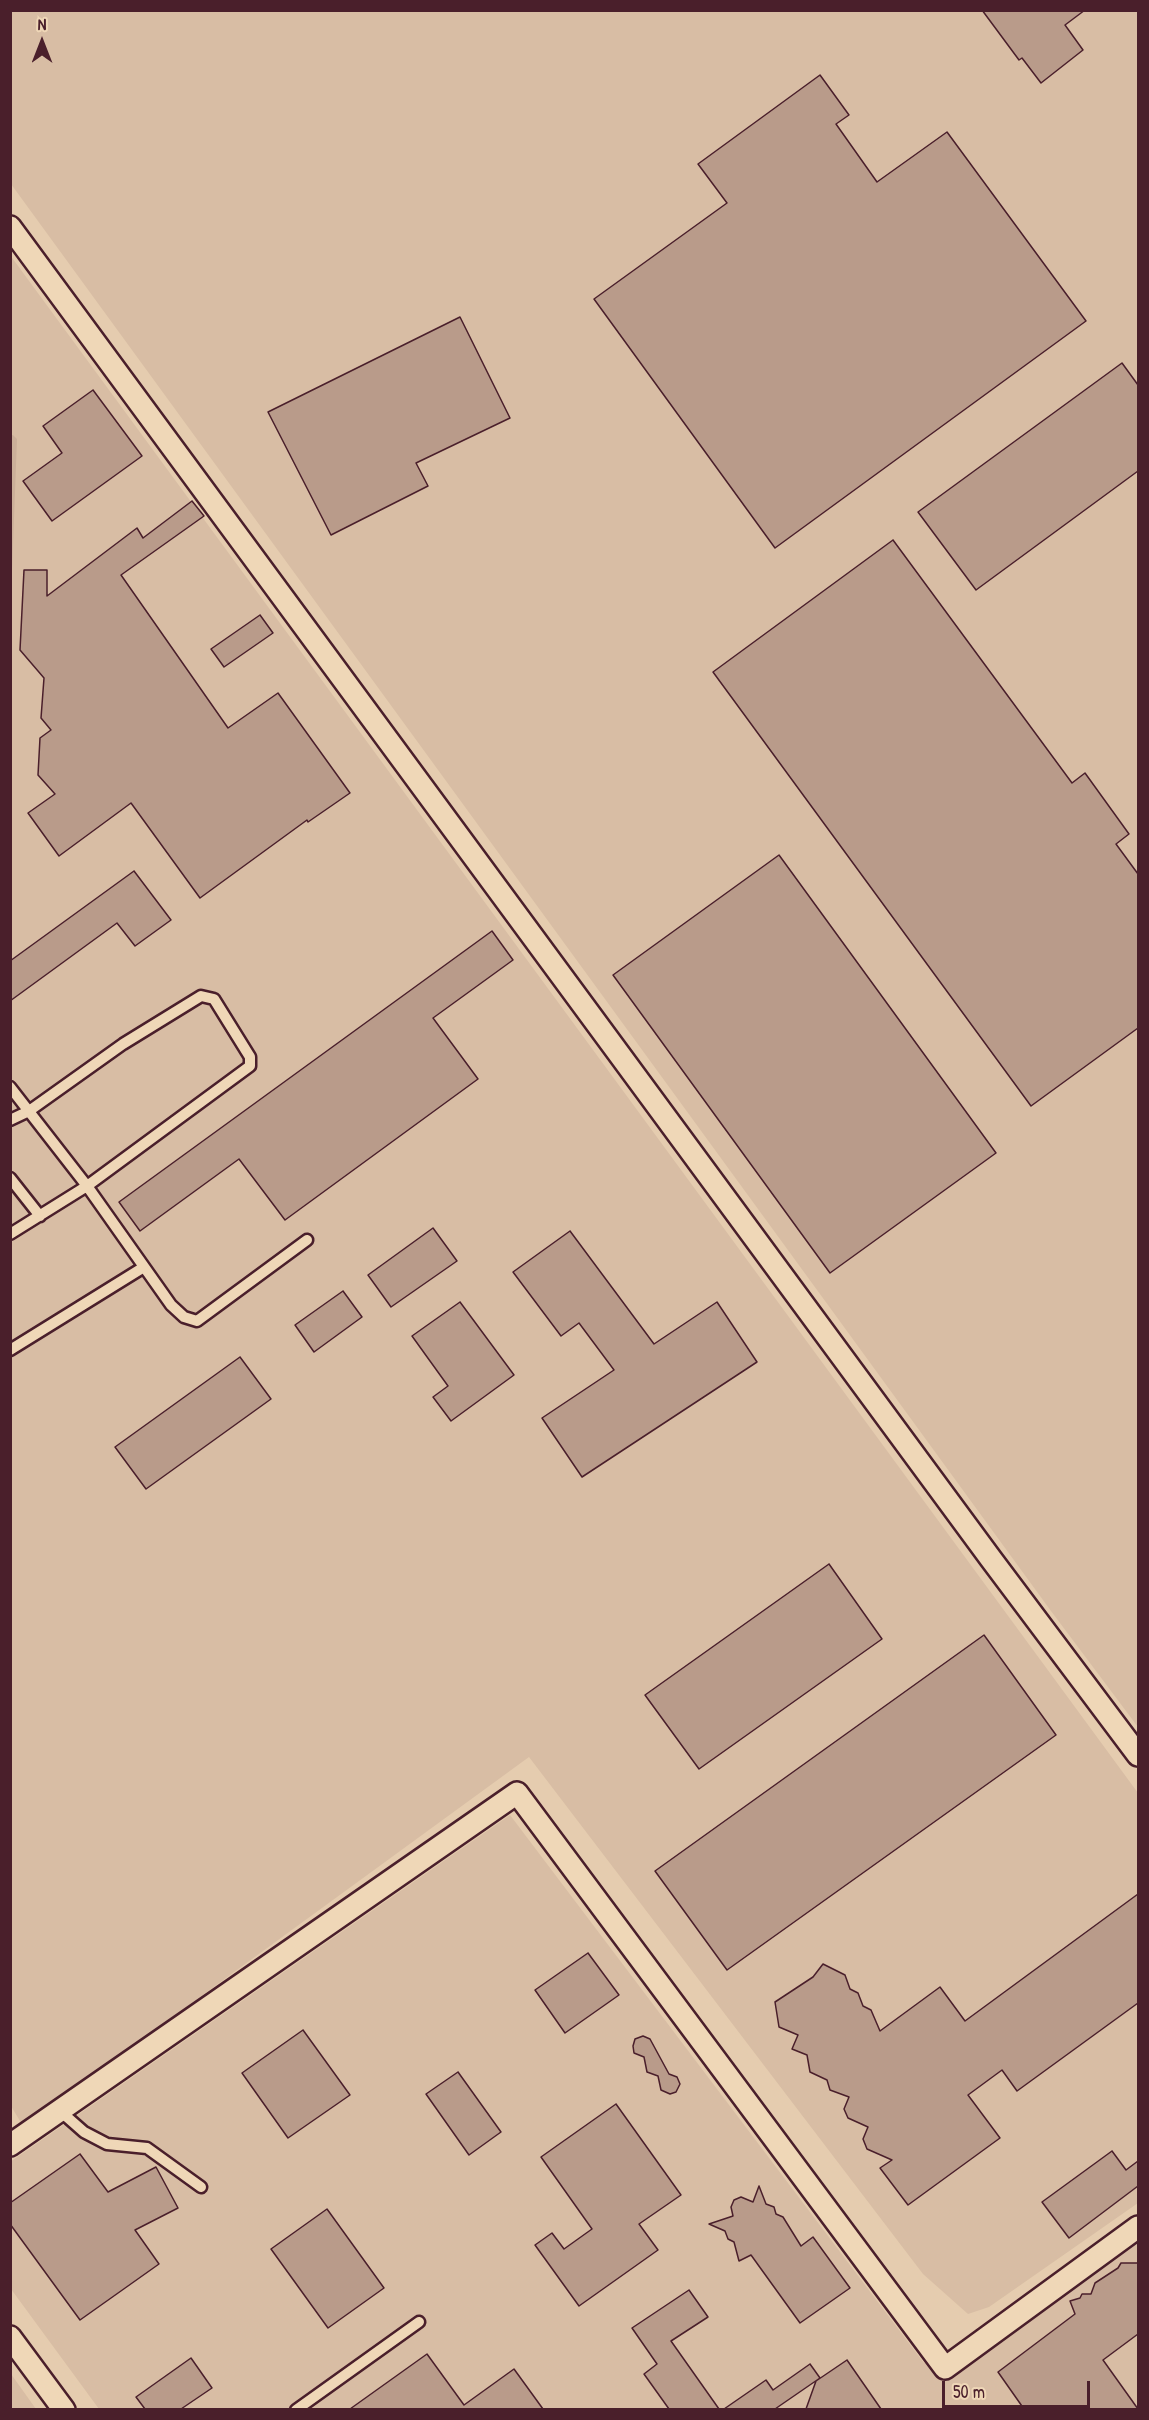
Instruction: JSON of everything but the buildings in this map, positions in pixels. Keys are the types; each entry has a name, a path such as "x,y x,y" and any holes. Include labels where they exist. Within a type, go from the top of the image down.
{"street":[{"path":"10,227 991,1559 1138,1755"},
{"path":"13,2137 59,2110 517,1793 945,2368 1138,2227"},
{"path":"10,2337 64,2409"}],"lane":[{"path":"10,1120 29,1111 123,1044 201,996 214,999 250,1057 250,1066 87,1186 10,1234"},
{"path":"10,1087 87,1186 171,1305 184,1317 197,1321 308,1240"},
{"path":"10,1178 40,1216"},
{"path":"10,1350 144,1267"},
{"path":"59,2110 84,2132 107,2144 147,2148 201,2187"},
{"path":"296,2409 419,2322"}],"shaded area":[{"path":"10,11 1138,11 1138,1727 1051,1611 11,184"},
{"path":"10,255 1138,1793 1138,2203 989,2307 968,2314 923,2274 529,1757 23,2126 11,2106"},
{"path":"13,435 17,439 11,598 10,436"},
{"path":"510,1815 924,2363 943,2365 1138,2229 1138,2409 99,2409 11,2289 10,2162"},
{"path":"11,2374 36,2409 11,2409"}]}
